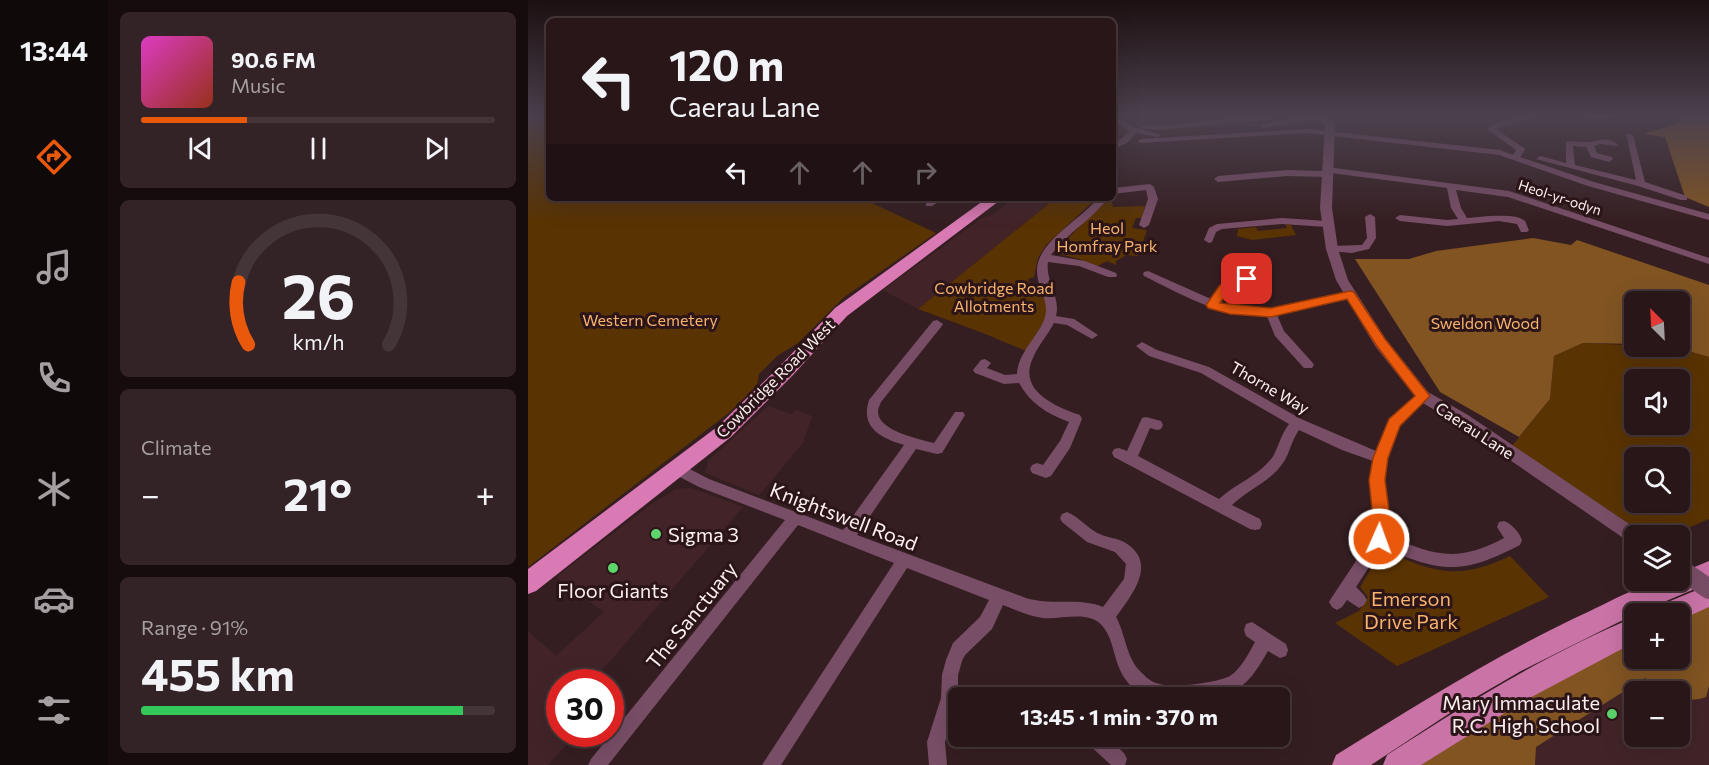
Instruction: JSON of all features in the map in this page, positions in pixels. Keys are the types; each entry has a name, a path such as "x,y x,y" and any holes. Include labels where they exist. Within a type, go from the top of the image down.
{"highway":[{"name":"Cowbridge Road West","path":"528,583 677,469 749,408 841,312 992,201"}],"main road":[{"path":"1346,765 1452,697 1563,636 1654,593 1709,572"},
{"path":"1690,604 1709,596"},
{"path":"1397,765 1466,719 1624,634"}],"street":[{"name":"Caerau Lane","path":"1329,152 1327,224 1332,249 1342,280 1380,342 1423,396 1462,419 1624,530"},
{"path":"1489,152 1571,167 1641,184 1684,198"},
{"path":"1517,156 1520,152"},
{"path":"1570,152 1571,167"},
{"path":"1592,152 1594,155 1609,159"},
{"path":"1635,152 1641,184"},
{"path":"1517,156 1591,184 1709,218"},
{"name":"Heol-yr-odyn","path":"1218,179 1327,172 1451,186 1526,199 1709,261"},
{"path":"1451,186 1456,208 1464,221"},
{"path":"1116,191 1150,187 1153,199 1144,225"},
{"path":"930,204 934,201"},
{"path":"1037,469 1046,471 1065,444 1076,419 1042,403 1032,395 1023,378 1022,370 1025,362 1050,319 1051,300 1041,273 1046,257 1053,247 1100,201"},
{"path":"1332,249 1366,247 1372,242 1370,217"},
{"path":"1400,218 1447,223 1499,218 1521,222 1524,230"},
{"path":"1209,240 1212,230 1220,226 1282,221 1327,224"},
{"path":"1046,257 1081,263 1108,271"},
{"path":"1148,274 1212,305 1230,310 1271,313 1350,295"},
{"path":"1212,305 1225,288 1247,279 1252,285"},
{"path":"1271,313 1279,333 1308,365"},
{"path":"1050,319 1064,320 1092,335"},
{"path":"937,324 870,408 874,425 937,449 959,416"},
{"name":"Thorne Way","path":"1142,346 1153,353 1213,374 1297,423 1380,458"},
{"path":"985,363 979,370 1004,380 1023,378"},
{"path":"1359,600 1342,596 1379,539 1382,518 1377,480 1380,458 1394,423 1423,396"},
{"path":"1157,425 1146,422 1125,455 1255,524"},
{"path":"1221,506 1228,498 1262,476 1278,460 1286,438 1297,423"},
{"path":"846,538 914,442"},
{"name":"Knightswell Road","path":"677,469 704,483 795,519 999,596 1040,609 1090,610 1105,618"},
{"name":"The Sanctuary","path":"597,765 795,519"},
{"path":"1076,520 1102,542 1119,546 1128,552 1134,561 1132,581 1105,618 1115,633 1122,657 1136,687"},
{"path":"1379,539 1414,555 1443,562 1468,561 1488,555 1515,540 1504,527"},
{"path":"771,765 904,560"},
{"path":"1690,576 1709,589"},
{"path":"938,765 936,741 950,698 950,675 954,660 959,649 986,623 999,596"},
{"path":"1222,687 1239,680 1273,645 1252,630"},
{"path":"1108,747 1118,759"}],"shaded area":[{"path":"1008,201 1052,201 918,309 883,290 982,218 993,214"},
{"path":"768,406 791,414 796,410 812,416 803,443 759,495 705,473 708,461"},
{"path":"691,488 743,507 603,669 546,669 546,747 564,747 548,765 528,765 528,631 556,656 604,612 556,577 653,503 676,489"},
{"name":"Mary Immaculate R.C. High School","path":"1709,643 1709,765 1535,765 1536,747 1624,691 1624,747 1690,747 1690,681 1640,681 1661,669 1690,669 1690,653"}],"green space":[{"name":"Western Cemetery","path":"528,152 546,152 546,201 867,201 936,233 843,298 798,343 777,356 759,374 757,385 730,412 528,567"},
{"path":"1670,152 1709,152 1709,207 1685,197"},
{"name":"Cowbridge Road Allotments","path":"1052,201 1094,201 1046,245 1038,258 1034,277 1028,279 1030,287 1040,289 1048,304 1046,318 1026,351 918,309"},
{"name":"Heol Homfray Park","path":"1106,201 1112,201 1113,207 1145,206 1142,218 1136,218 1132,228 1147,230 1138,256 1126,255 1116,261 1116,265 1107,261 1098,266 1055,253"},
{"path":"1285,224 1291,225 1296,235 1252,240 1237,236 1238,229 1256,227 1258,231 1287,228"},
{"name":"Sweldon Wood","path":"1533,238 1571,245 1577,240 1709,285 1709,357 1690,351 1690,291 1624,291 1624,344 1583,343 1554,356 1550,399 1519,437 1440,392 1355,259 1409,259 1436,251"},
{"path":"1583,343 1624,345 1624,357 1690,357 1690,351 1709,357 1709,519 1690,527 1690,525 1630,525 1512,446 1550,399 1554,356"},
{"name":"Emerson Drive Park","path":"1382,551 1426,567 1450,571 1485,566 1510,556 1549,597 1397,666 1335,623 1359,611 1368,597 1360,587"},
{"path":"1709,606 1709,686 1706,697 1690,700 1690,681 1650,681 1645,678 1640,681 1624,681 1624,691 1536,747 1535,765 1415,765 1624,640 1624,669 1690,669 1690,611"}],"place":[{"name":"Sigma 3","path":"656,534"},
{"name":"Floor Giants","path":"613,568"},
{"name":"Mary Immaculate R.C. High School","path":"1612,714"}],"route":[{"path":"1247,279 1225,288 1212,305 1230,310 1271,313 1350,295 1380,342 1423,396 1394,423 1380,458 1377,480 1382,518 1379,539"}]}
